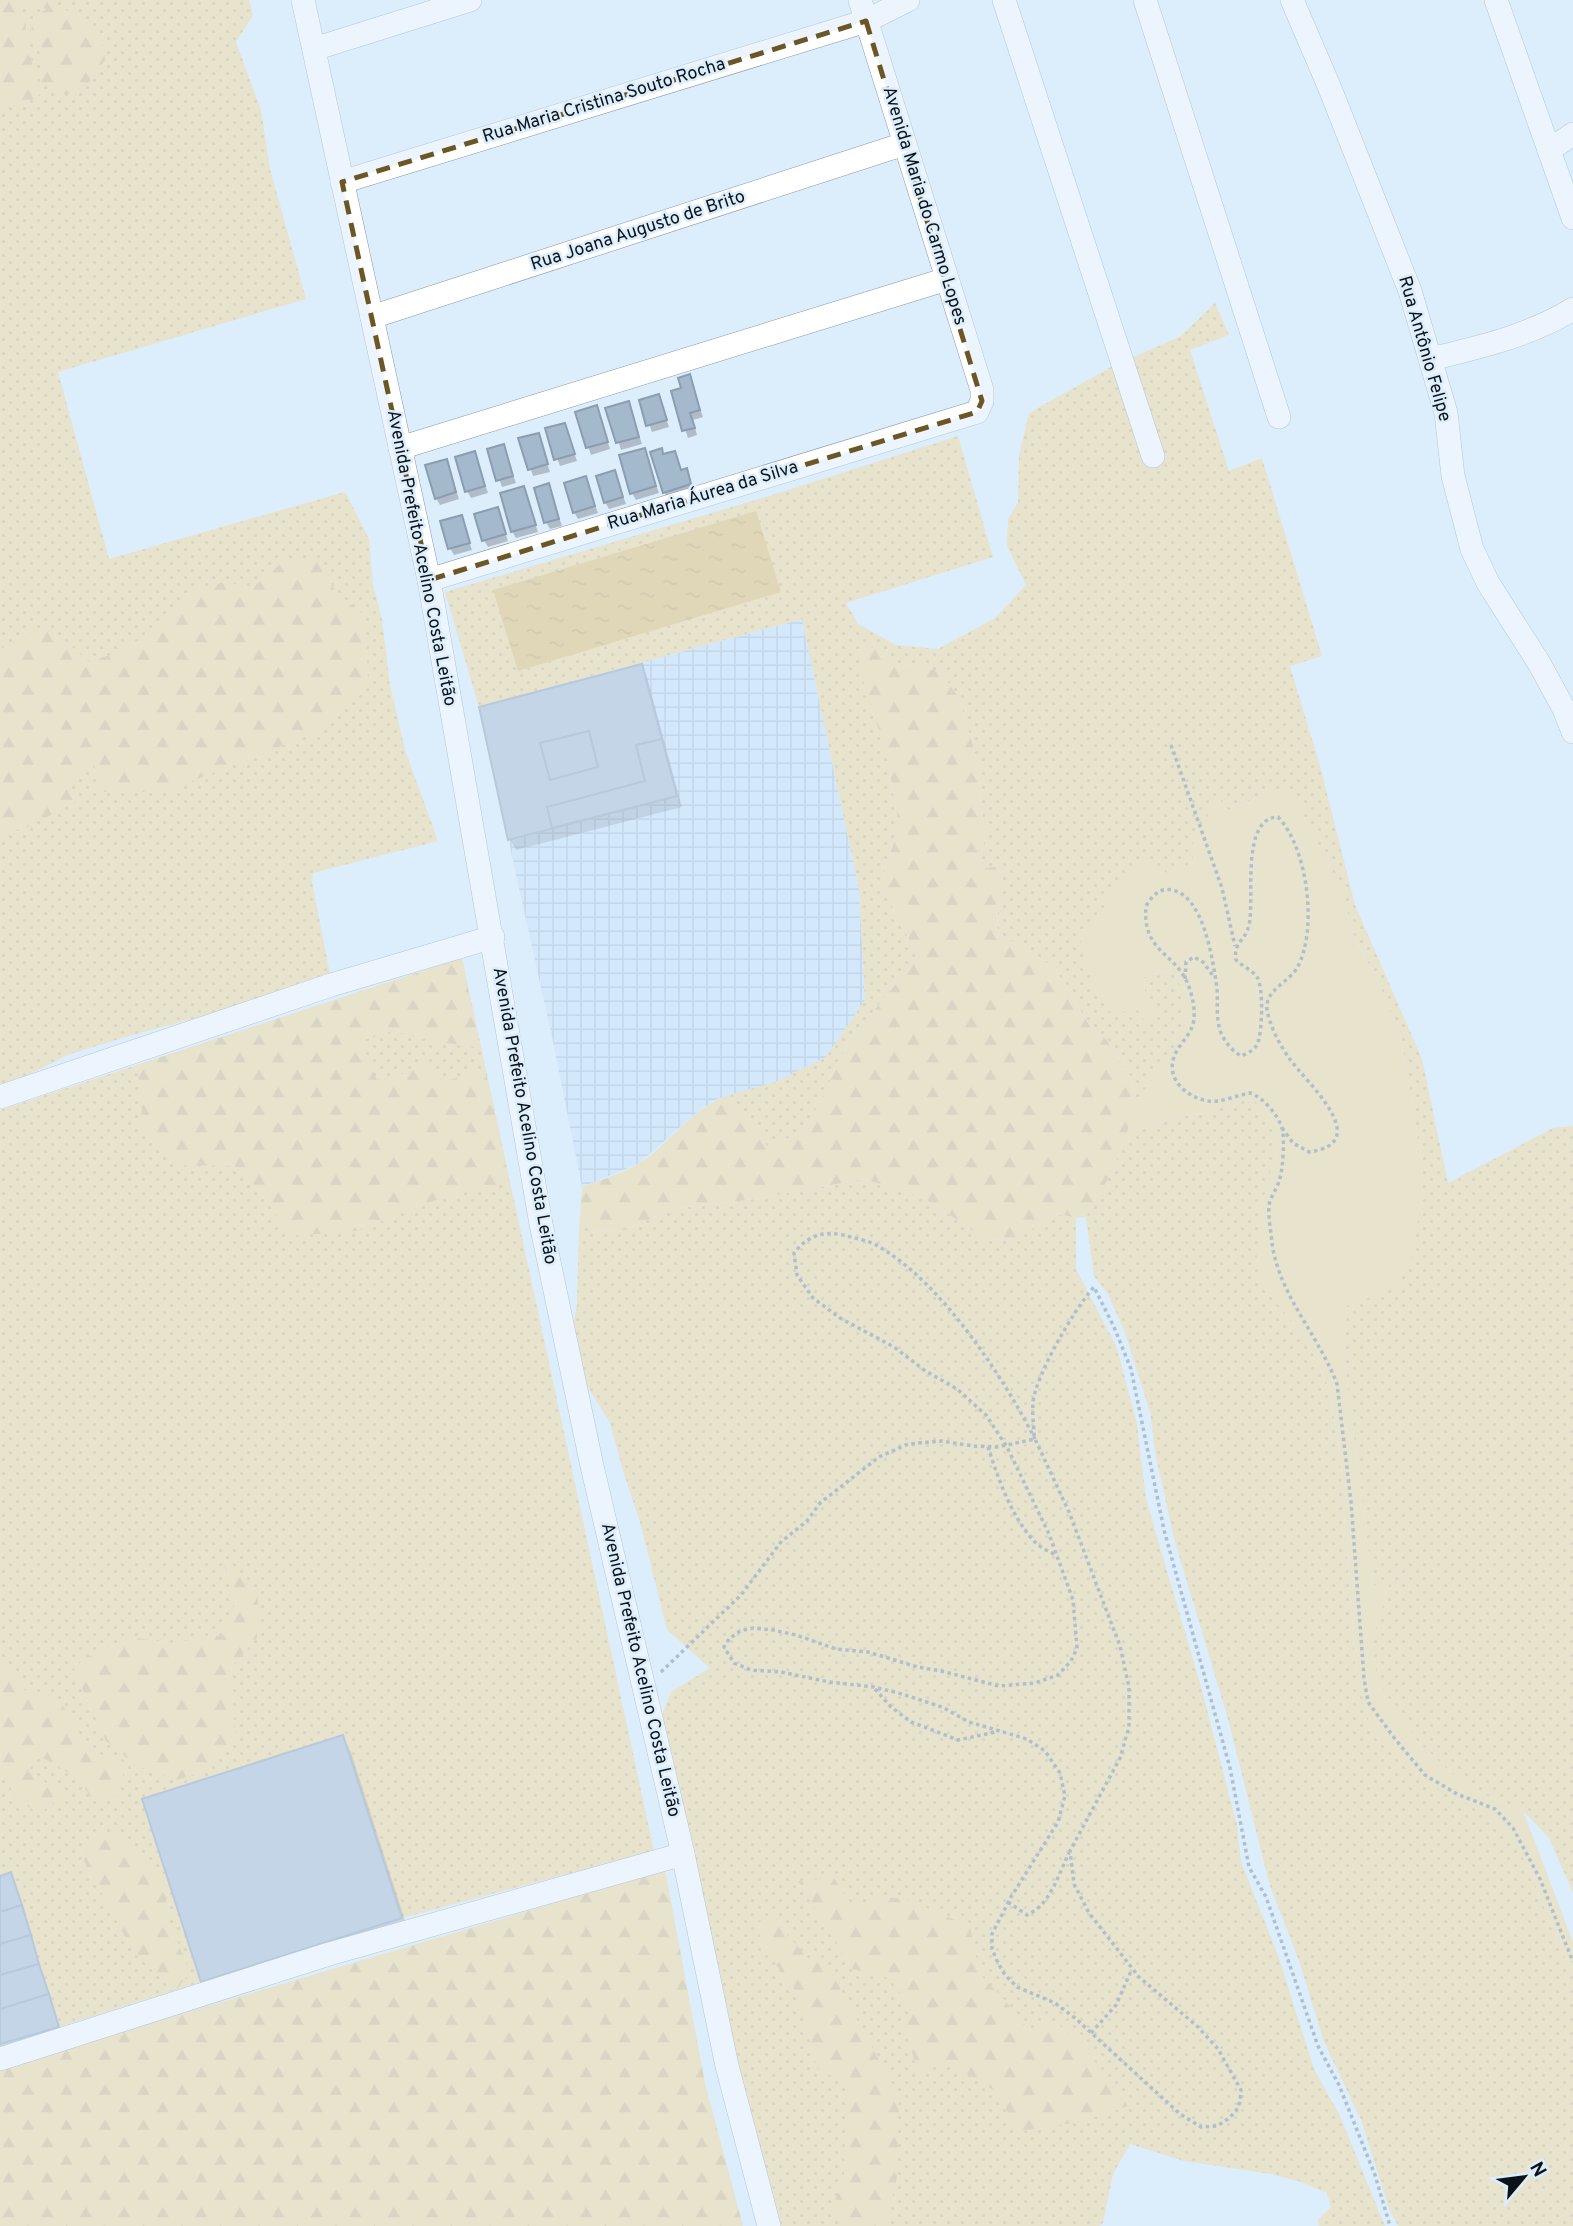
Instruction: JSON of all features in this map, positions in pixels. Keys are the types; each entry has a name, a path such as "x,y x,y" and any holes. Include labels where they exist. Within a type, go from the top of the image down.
{"street":[{"name":"Avenida Prefeito Acelino Costa Leitão","path":"303,0 429,580 541,1224 592,1466 683,1854 727,2067 769,2226"},
{"path":"314,49 470,0"},
{"name":"Rua Maria Cristina Souto Rocha","path":"342,181 863,11 908,0"},
{"path":"1004,0 1153,456"},
{"path":"1145,0 1279,416"},
{"name":"Rua Antônio Felipe","path":"1292,0 1410,291 1446,413 1453,476 1472,549 1488,583 1539,663 1573,732"},
{"path":"1503,3 1573,218"},
{"name":"Avenida Maria do Carmo Lopes","path":"863,11 982,390 982,401 977,412"},
{"path":"1549,150 1573,134"},
{"name":"Rua Joana Augusto de Brito","path":"372,317 904,144"},
{"path":"400,448 947,279"},
{"path":"1431,359 1510,338 1554,321 1573,309"},
{"name":"Rua Maria Áurea da Silva","path":"429,580 977,412"},
{"path":"0,1097 331,985 493,937"},
{"path":"0,2059 328,1954 683,1854"}],"path":[{"path":"1171,745 1222,888 1236,947 1236,960 1254,974 1259,984 1260,1027 1257,1045 1249,1053 1241,1056 1231,1051 1219,1028 1215,979 1206,937 1196,910 1191,901 1178,891 1166,888 1156,894 1146,906 1148,935 1164,955 1174,962 1185,979 1190,988 1194,1010 1193,1026 1175,1054 1171,1070 1175,1080 1187,1093 1209,1101 1250,1093 1256,1095 1270,1108 1293,1143 1309,1152 1329,1146 1335,1138 1337,1126 1327,1105 1289,1058 1273,1027 1267,1008 1272,993 1296,972 1305,953 1307,921 1307,895 1299,856 1284,823 1278,817 1270,817 1262,822 1256,838 1249,881 1250,922 1247,933 1236,947"},
{"path":"1185,979 1186,962 1194,957 1203,962 1215,979"},
{"path":"1282,1128 1283,1165 1269,1205 1273,1246 1282,1280 1331,1368 1337,1384 1351,1502 1368,1702 1426,1775 1458,1794 1494,1809 1513,1828 1540,1879 1573,1962"},
{"path":"1008,1902 1027,1915 1047,1900 1070,1851 1120,1758 1129,1727 1129,1687 1120,1646 1069,1512 1020,1409 963,1326 902,1263 874,1244 831,1232 811,1236 794,1253 797,1275 813,1298 840,1318 894,1347 957,1390 986,1415 1007,1447 1033,1500 1073,1600 1077,1648 1071,1661 1058,1675 1035,1683 999,1686 868,1652 836,1649 796,1635 753,1628 740,1631 729,1639 724,1647 734,1663 751,1670 781,1672 874,1687 942,1707 969,1722 1027,1739 1045,1751 1060,1773 1065,1796 1058,1822 1008,1902 992,1934 992,1949 1005,1975 1017,1987 1055,2003 1180,2114 1200,2127 1217,2126 1236,2111 1241,2090 1219,2049 1132,1969 1089,1913 1074,1884 1070,1851"},
{"path":"1034,1438 1033,1401 1041,1378 1076,1311 1094,1287 1131,1369 1164,1530 1230,1768 1250,1867 1266,1897 1318,2046 1339,2085 1360,2137 1390,2226"},
{"path":"644,1689 741,1595 781,1542 807,1521 820,1503 879,1457 908,1444 941,1441 1007,1447 1034,1438"},
{"path":"988,1447 1002,1486 1020,1520 1037,1543 1057,1556"},
{"path":"874,1687 891,1707 911,1722 958,1740 997,1731"},
{"path":"1091,2033 1116,2005 1132,1969"}],"highlighted area":[{"path":"866,21 982,401 977,412 954,420 429,580 342,182"}],"shaded area":[{"path":"802,619 859,889 865,1001 826,1057 778,1081 717,1099 701,1109 638,1164 582,1187 552,1037 479,707"}],"green space":[{"path":"0,0 249,0 253,15 236,42 261,110 270,169 306,299 58,372 109,559 345,492 369,539 373,585 382,619 390,685 405,750 438,841 313,873 312,881 330,975 214,1013 70,1054 28,1075 0,1084"},
{"path":"0,0 21,0 33,69 42,91 28,101 0,109"},
{"path":"29,0 54,3 81,19 102,42 105,60 87,85 66,95 41,83 41,57 30,34 35,15 47,9 27,6"},
{"path":"1215,303 1229,335 1190,350 1229,471 1262,458 1322,656 1290,666 1320,766 1355,905 1422,1059 1448,1183 1553,1128 1573,1126 1573,1893 1549,1838 1523,1811 1467,1787 1417,1741 1377,1681 1372,1639 1388,1586 1401,1570 1373,1587 1344,1357 1347,1305 1397,1287 1417,1130 1401,1038 1377,979 1354,937 1341,888 1292,789 1263,795 1228,811 1218,797 1193,863 1168,874 1135,1006 1148,1024 1154,1010 1145,996 1144,977 1173,969 1184,997 1186,1015 1173,1051 1133,1110 1132,1079 1106,1039 1091,1028 1054,967 997,932 1000,867 979,869 985,835 977,760 959,698 940,671 897,663 888,760 899,826 881,884 918,957 849,1041 805,1132 767,1146 730,1095 778,1081 826,1057 865,1000 859,889 802,619 479,707 445,592 769,496 958,436 993,557 846,603 858,624 896,645 938,649 995,618 1026,585 1007,546 1008,519 1018,502 1019,455 1029,413 1113,366 1181,336"},
{"path":"283,562 322,562 335,591 366,617 368,688 315,733 164,792 99,792 94,763 67,788 77,801 26,828 0,833 0,649 47,624 89,662 124,650 159,626 187,594 227,581 250,590"},
{"path":"863,641 897,663 940,671 959,698 977,760 985,835 979,869 1000,866 997,932 1054,967 1091,1028 1106,1039 1132,1079 1133,1110 1127,1134 1111,1174 1086,1217 1076,1218 1054,1213 1017,1240 986,1239 922,1197 864,1179 755,1199 672,1209 625,1230 579,1231 582,1187 638,1164 693,1116 716,1100 730,1095 767,1146 805,1132 849,1041 918,957 881,884 899,826 888,760 860,670"},
{"path":"1292,789 1341,888 1354,938 1377,979 1401,1038 1417,1130 1422,1201 1411,1260 1397,1287 1347,1306 1344,1357 1373,1587 1403,1567 1388,1586 1373,1639 1377,1681 1417,1741 1467,1787 1523,1811 1573,1942 1573,1977 1528,1865 1493,1817 1421,1780 1373,1736 1356,1674 1339,1446 1329,1388 1313,1354 1292,1321 1265,1289 1256,1264 1261,1209 1276,1151 1276,1135 1255,1100 1221,1107 1210,1113 1177,1117 1127,1134 1134,1107 1168,1058 1183,1027 1185,1009 1182,990 1172,969 1144,977 1145,996 1154,1010 1148,1025 1135,1006 1118,1015 1106,1009 1085,965 1079,932 1103,917 1105,900 1132,870 1148,858 1168,874 1193,863 1192,845 1218,797 1229,811 1263,795"},
{"path":"462,958 654,1851 402,1918 343,1735 143,1799 201,1982 59,2027 12,1873 0,1876 0,1110"},
{"path":"462,958 480,1048 433,1041 393,1031 361,1041 377,1080 406,1073 433,1062 443,1082 485,1069 509,1182 439,1199 356,1231 288,1236 263,1193 235,1166 178,1165 140,1132 142,1105 137,1065"},
{"path":"1255,1100 1276,1135 1276,1151 1261,1209 1265,1289 1292,1321 1313,1354 1329,1388 1339,1446 1356,1674 1373,1735 1404,1764 1493,1817 1528,1865 1573,1977 1573,2226 1398,2226 1389,2208 1361,2120 1324,2042 1299,1961 1269,1883 1228,1719 1175,1542 1156,1457 1150,1412 1125,1333 1109,1296 1094,1276 1086,1217 1111,1174 1127,1134 1177,1117 1210,1113 1221,1107"},
{"path":"864,1179 922,1197 986,1239 1017,1240 1054,1213 1076,1218 1076,1269 1117,1348 1137,1424 1146,1499 1200,1683 1237,1825 1241,1862 1278,1955 1314,2069 1340,2116 1385,2226 1319,2226 1318,2220 1331,2207 1327,2193 1271,2174 1184,2161 1130,2144 1113,2174 1103,2223 1099,2226 772,2226 658,1725 671,1692 710,1668 667,1630 640,1522 610,1423 580,1374 570,1344 577,1304 579,1231 625,1230 672,1209 755,1199"},
{"path":"222,1559 258,1595 257,1638 228,1671 236,1736 209,1769 177,1780 137,1766 106,1741 74,1670 84,1658 132,1637 170,1643 223,1635 236,1601"},
{"path":"0,1664 14,1664 24,1690 57,1696 89,1749 125,1765 119,1796 94,1801 77,1778 38,1755 28,1772 65,1794 40,1813 16,1801 0,1762"},
{"path":"96,1830 125,1835 170,1886 164,1908 190,1973 176,1990 134,1953 83,1859"},
{"path":"665,1870 705,2083 743,2226 0,2226 0,2068"},
{"path":"834,1878 853,1907 881,1897 905,1899 970,1926 980,1975 1030,2031 1054,2021 1082,2044 1128,2106 1079,2122 1016,2132 1000,2094 946,2061 918,2073 905,2028 912,2010 889,1978 848,1968 830,1927 817,1912 798,1881"},
{"path":"772,1917 808,1958 830,1970 899,2097 897,2177 886,2226 845,2226 830,2210 844,2181 846,2082 817,2069 796,1992 775,1963 754,1924"}],"water":[{"path":"756,511 781,592 518,671 493,590"}],"building":[{"path":"690,374 700,410 690,413 695,428 682,431 671,391 681,388 678,378"},
{"path":"659,394 667,420 646,426 639,400"},
{"path":"629,401 639,437 616,443 605,408"},
{"path":"597,405 608,442 586,448 575,412"},
{"path":"565,423 575,454 554,460 545,428"},
{"path":"539,433 548,464 528,470 518,438"},
{"path":"504,444 513,476 496,481 487,449"},
{"path":"645,448 656,486 630,494 619,455"},
{"path":"662,448 663,454 675,451 681,470 687,468 691,484 663,493 650,452"},
{"path":"475,451 485,486 465,492 455,457"},
{"path":"447,459 456,492 435,499 425,465"},
{"path":"615,470 623,497 604,503 596,476"},
{"path":"586,476 595,506 573,513 564,483"},
{"path":"549,483 559,519 544,523 534,488"},
{"path":"524,486 536,525 511,532 500,493"},
{"path":"498,507 506,534 482,541 474,514"},
{"path":"462,515 470,543 448,549 440,521"},
{"path":"642,664 651,699 626,706 616,671"},
{"path":"642,664 677,796 508,840 479,707"},
{"path":"589,731 598,767 550,780 540,743"},
{"path":"662,739 677,796 552,828 547,807 645,781 636,745"},
{"path":"343,1735 402,1918 201,1982 142,1799"},
{"path":"11,1872 22,1905 0,1912 0,1876"},
{"path":"22,1905 31,1935 0,1944 0,1912"},
{"path":"31,1935 39,1964 0,1975 0,1944"},
{"path":"39,1964 49,1994 0,2009 0,1975"},
{"path":"49,1994 59,2027 0,2044 0,2009"}]}
